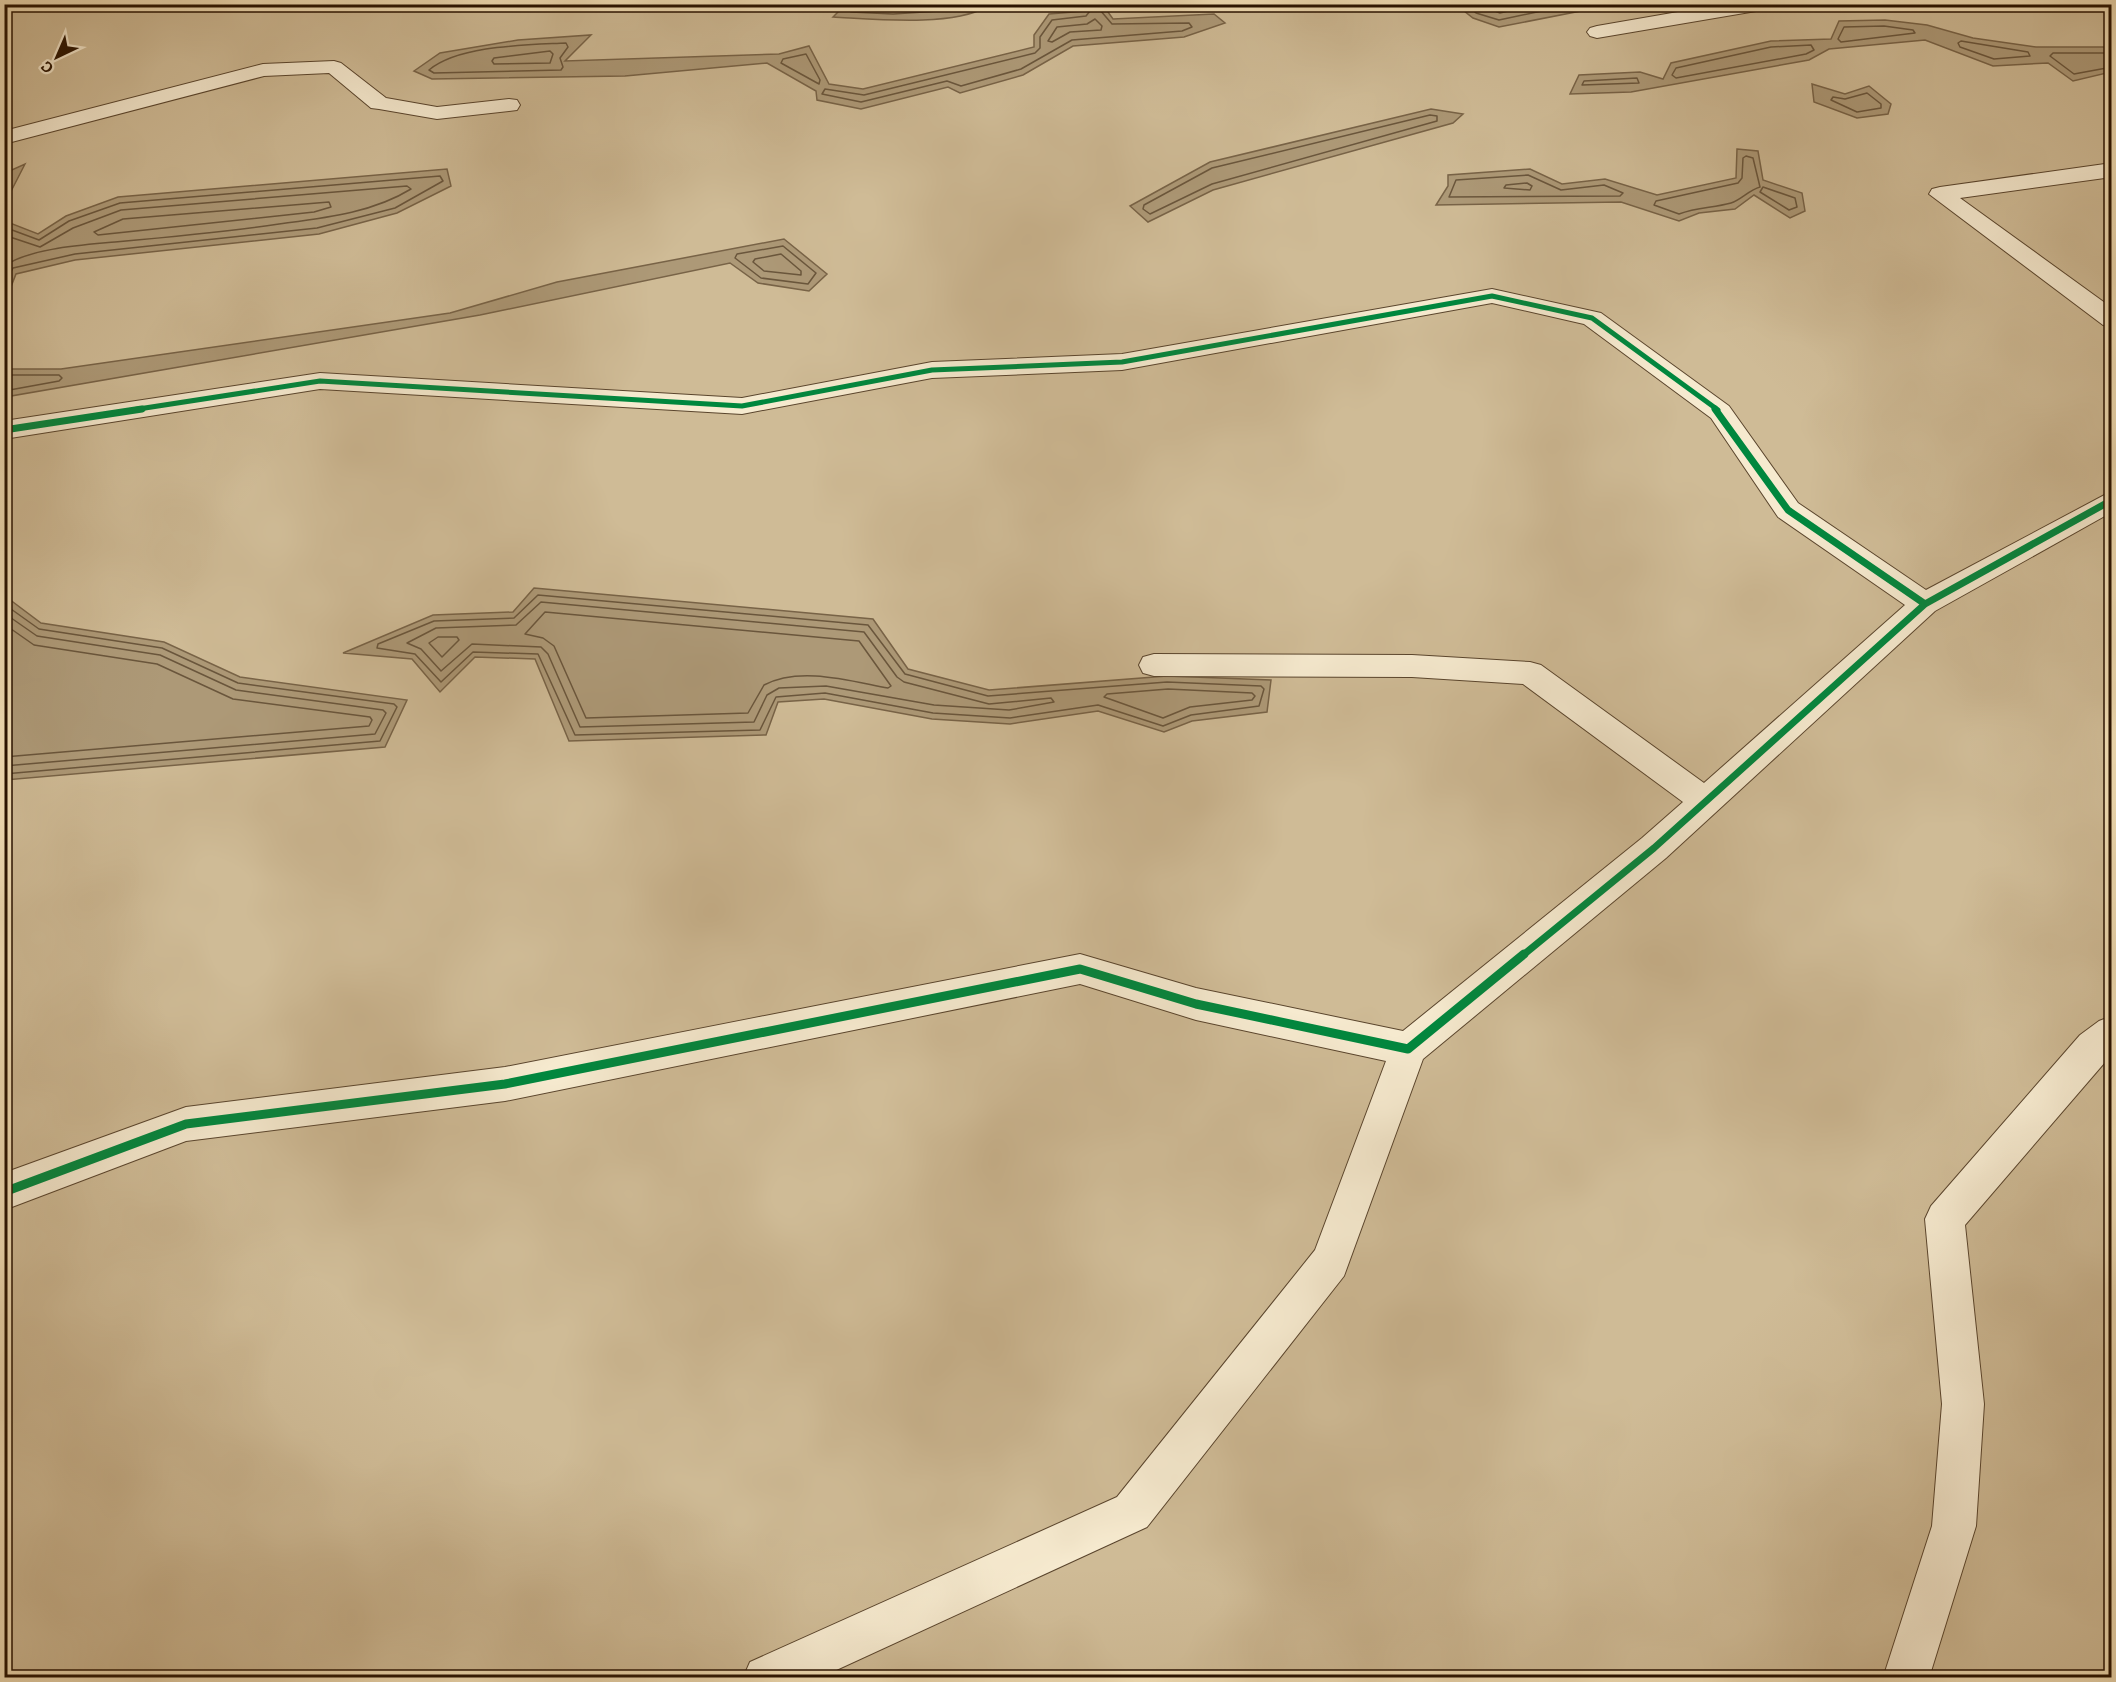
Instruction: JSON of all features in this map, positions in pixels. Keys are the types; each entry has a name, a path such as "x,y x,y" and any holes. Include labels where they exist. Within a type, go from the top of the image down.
{"street":[{"path":"1597,32 1762,4"},
{"path":"4,138 263,70 334,67 379,103 437,113 509,105"},
{"path":"2112,170 1940,194 2112,320"},
{"path":"4,430 320,381 742,406 932,370 1122,362 1492,296 1592,318 1720,412 1788,510 1925,604"},
{"path":"766,1677 1132,1512 1330,1262 1408,1049 1654,848 1925,604 2112,500"},
{"path":"1154,665 1412,666 1530,673 1706,802"},
{"path":"4,1192 186,1124 505,1084 1080,969 1196,1004 1408,1049"},
{"path":"1906,1677 1954,1526 1963,1404 1945,1219 2093,1047 2112,1032"}],"shaded area":[{"path":"5,5 2111,5 2111,1677 5,1677"}],"water":[{"path":"984,4 986,7 971,13 933,19 890,20 833,17 845,5"},
{"path":"1476,4 1612,5 1499,27 1473,18 1459,7"},
{"path":"1083,5 1103,5 1113,19 1214,14 1225,23 1184,37 1073,46 1023,75 960,93 948,87 861,109 817,100 816,91 767,63 625,76 432,79 414,71 440,53 518,40 591,35 565,61 779,54 809,46 829,84 863,89 1034,47 1034,35 1049,14 1085,11"},
{"path":"1885,20 1927,25 1973,38 2036,47 2111,47 2111,72 2073,81 2048,63 1993,66 1925,40 1829,49 1809,60 1631,92 1570,94 1579,75 1640,72 1663,79 1671,63 1771,41 1831,39 1839,21"},
{"path":"1812,84 1845,94 1869,86 1891,104 1888,114 1857,118 1814,102"},
{"path":"1431,109 1463,114 1453,123 1213,190 1148,222 1130,206 1210,162"},
{"path":"1737,149 1758,151 1763,180 1802,193 1805,211 1790,218 1754,195 1735,209 1699,213 1679,221 1621,202 1436,205 1448,186 1448,175 1530,169 1562,184 1605,179 1657,195 1736,178"},
{"path":"25,164 5,203 5,173"},
{"path":"447,169 451,186 397,213 319,234 75,260 16,274 5,302 5,221 38,234 66,216 118,197"},
{"path":"784,239 827,274 809,291 758,283 730,263 480,315 5,397 5,369 61,369 450,313 557,282"},
{"path":"534,588 873,619 908,669 989,690 1167,676 1271,680 1267,712 1192,721 1164,732 1098,711 1010,724 932,719 824,699 778,702 766,735 569,741 535,659 475,657 440,692 412,659 343,653 433,615 513,612"},
{"path":"5,596 41,623 164,642 240,677 407,700 385,747 5,780"}],"cycle path":[{"path":"4,430 320,381 742,406 932,370 1122,362 1492,296 1592,318 1720,412 1788,510 1925,604"},
{"path":"4,1192 186,1124 505,1084 1080,969 1196,1004 1408,1049 1654,848 1925,604 2112,500"}]}
